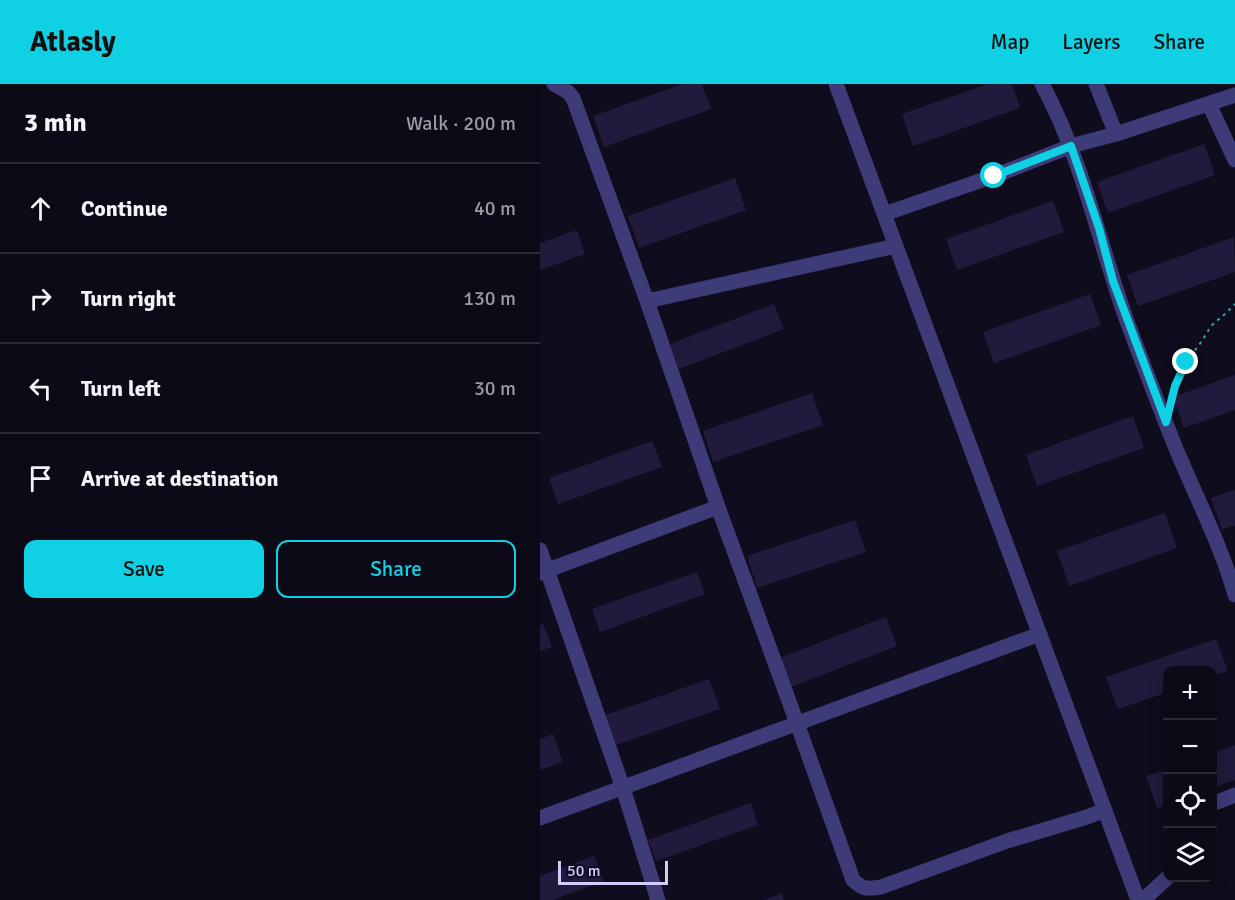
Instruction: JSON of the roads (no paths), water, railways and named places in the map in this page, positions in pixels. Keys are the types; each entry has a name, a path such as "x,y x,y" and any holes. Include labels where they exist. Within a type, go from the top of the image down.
{"street":[{"path":"554,84 568,92 573,98 853,880 861,888 881,887 1007,840 1087,818 1105,810"},
{"path":"836,84 1105,810 1141,900 1163,881"},
{"path":"1042,84 1071,146 1099,228 1113,281 1166,422 1213,532 1235,595"},
{"path":"1096,84 1116,134"},
{"path":"884,214 994,176 1071,146 1116,134 1235,95"},
{"path":"1209,104 1235,160"},
{"path":"647,301 896,246"},
{"path":"544,571 718,507"},
{"path":"540,550 544,571 623,788 658,900"},
{"path":"540,818 1040,634"},
{"path":"1217,802 1235,795"}]}
